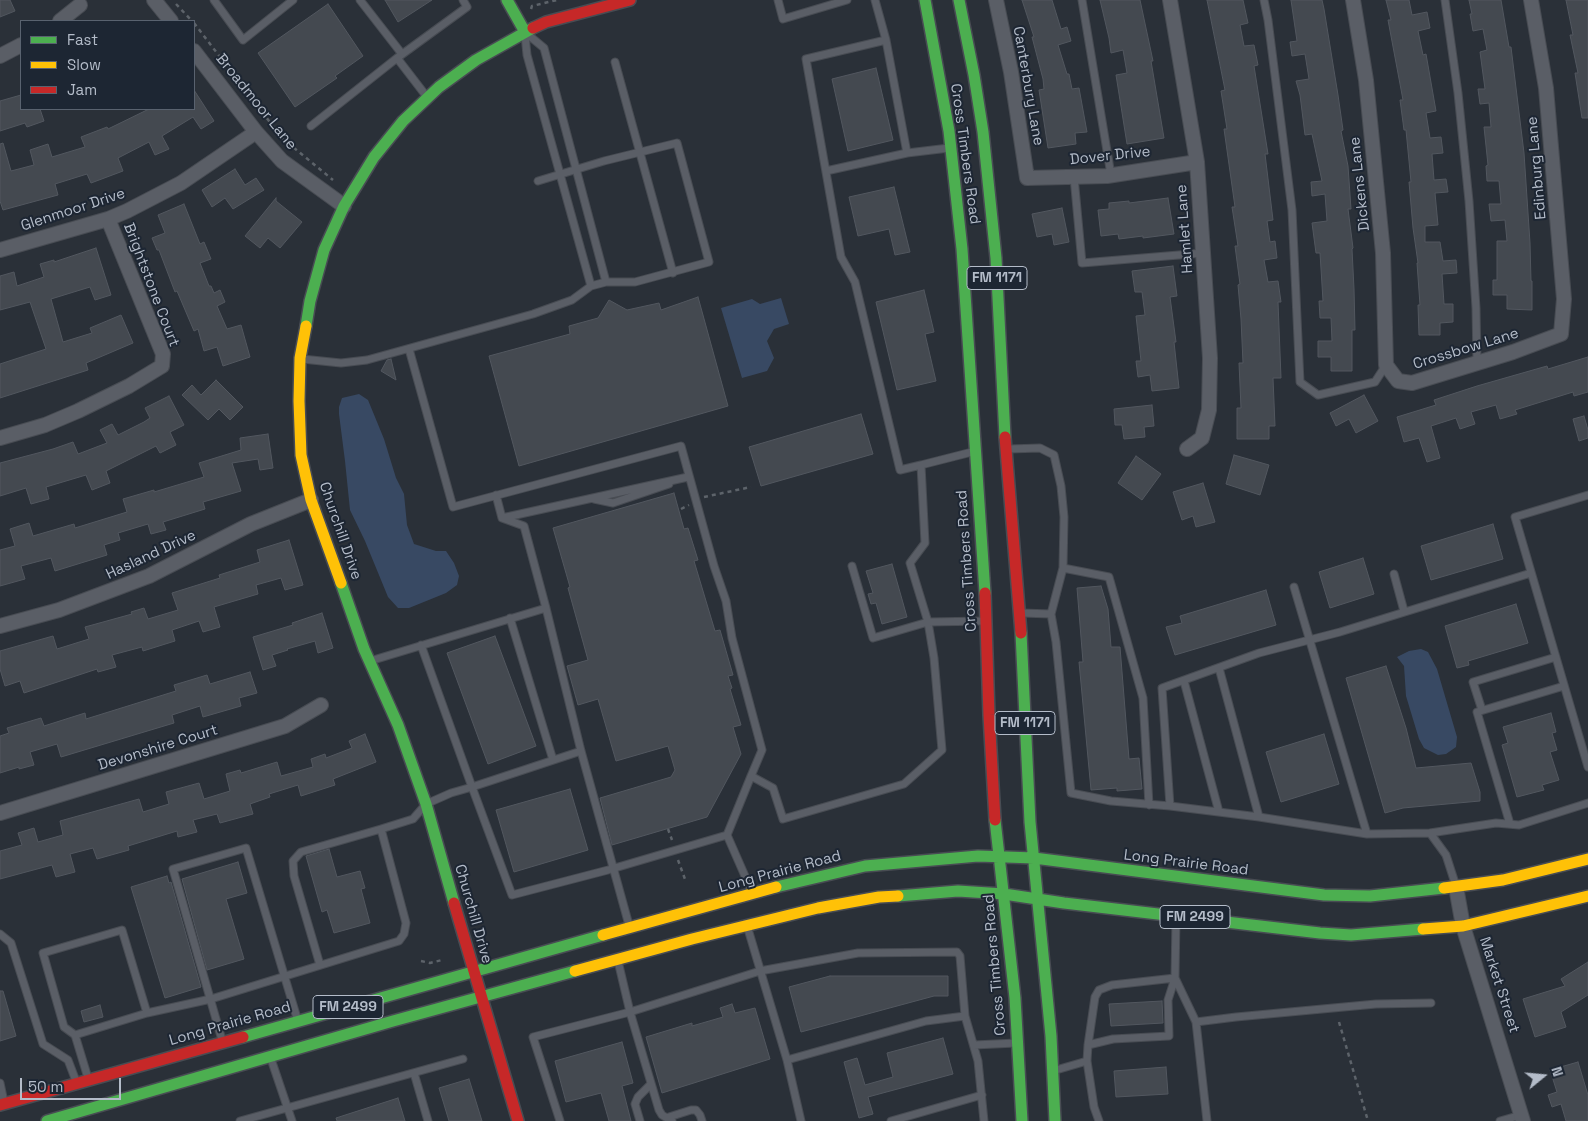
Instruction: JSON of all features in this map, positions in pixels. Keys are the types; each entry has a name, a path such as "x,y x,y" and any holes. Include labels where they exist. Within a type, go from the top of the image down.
{"main road":[{"path":"507,0 525,32"},
{"name":"Churchill Drive","path":"518,1121 480,998 426,804 398,725 370,661 311,500 302,455 299,401 300,358 310,301 324,250 344,206 374,157 403,120 427,97 476,60 525,32 546,22 630,0"},
{"name":"Cross Timbers Road","path":"925,0 949,131 962,248 987,621 994,820 1015,998 1022,1121"},
{"name":"Cross Timbers Road","path":"959,0 975,83 990,193 996,258 998,450 1020,613 1025,738 1034,858 1050,1017 1056,1121"},
{"path":"975,451 998,450"},
{"name":"Long Prairie Road","path":"47,1121 90,1096 222,1042 793,882 865,866 942,858 999,856 1034,858 1324,895 1370,896 1419,892 1503,880 1588,859"},
{"name":"Long Prairie Road","path":"2,1105 90,1096 270,1057 692,939 818,908 879,897 958,891 1004,894 1038,900 1351,935 1463,926 1588,896"},
{"path":"747,908 753,894"},
{"path":"692,939 734,917"}],"street":[{"path":"155,0 170,20"},
{"name":"Canterbury Lane","path":"996,0 1011,72 1027,178"},
{"name":"Hamlet Lane","path":"1170,0 1197,162 1210,358 1209,410 1202,438 1187,449"},
{"name":"Dickens Lane","path":"1353,0 1366,80 1383,253 1386,365"},
{"name":"Edinburg Lane","path":"1531,0 1547,98 1564,299 1561,334"},
{"path":"61,20 80,5"},
{"path":"0,56 20,46"},
{"name":"Broadmoor Lane","path":"195,52 256,132 282,161 344,206"},
{"name":"Glenmoor Drive","path":"0,250 108,219 126,211 181,183 256,132"},
{"name":"Dover Drive","path":"1027,178 1111,175 1197,162"},
{"name":"Brightstone Court","path":"0,438 44,425 78,411 128,386 162,366 163,354 108,219"},
{"name":"Crossbow Lane","path":"1386,365 1398,381 1412,383 1513,352 1561,334"},
{"name":"Hasland Drive","path":"0,626 59,610 133,583 251,524 311,500"},
{"name":"Devonshire Court","path":"0,813 285,726 321,705"},
{"name":"Market Street","path":"1456,887 1463,926 1522,1118"}],"lane":[{"path":"214,0 243,40 293,0"},
{"path":"360,0 427,97"},
{"path":"311,126 400,56 467,7 463,0"},
{"path":"778,0 783,19 847,0"},
{"path":"876,0 886,40 907,153"},
{"path":"1082,0 1111,175"},
{"path":"1264,0 1292,210 1300,382 1318,395 1375,382 1386,365"},
{"path":"1444,0 1458,93 1469,201 1476,308 1477,363"},
{"path":"525,32 544,48 606,282"},
{"path":"525,32 527,55 591,286"},
{"path":"886,40 806,59 841,257 855,282 900,470 975,451"},
{"path":"615,62 673,273"},
{"path":"300,358 341,363 367,360 532,314 572,300 591,286 606,282 634,282 709,262 676,143 575,169 538,181"},
{"path":"826,171 907,153 950,148"},
{"path":"1074,177 1082,263 1203,254"},
{"path":"409,349 453,507 681,446 688,476 726,602 732,638 762,750 727,835 753,894"},
{"path":"998,450 1040,448 1054,456 1061,486 1063,568 1051,614 1056,642 1071,793 1111,801 1259,817 1367,834 1430,833 1496,824 1519,825 1588,803"},
{"path":"751,776 773,788 783,819 904,784 942,750 934,658 928,622 910,563 925,543 921,465"},
{"path":"502,518 688,476"},
{"path":"496,495 502,518"},
{"path":"1588,495 1515,517 1588,767"},
{"path":"502,518 524,526 581,751 630,928"},
{"path":"852,566 873,638 928,622 987,621"},
{"path":"1063,568 1109,577 1143,698 1149,805"},
{"path":"1170,806 1162,688 1259,653 1340,632 1532,573"},
{"path":"1394,574 1404,611"},
{"path":"1294,587 1367,834"},
{"path":"370,661 546,608"},
{"path":"1020,613 1051,614"},
{"path":"510,618 553,760"},
{"path":"422,646 512,895 613,869 727,835"},
{"path":"1482,710 1473,682 1556,657"},
{"path":"1219,668 1259,817"},
{"path":"1184,681 1219,812"},
{"path":"1510,824 1477,712 1564,686"},
{"path":"320,965 294,876 293,860 301,852 413,819 426,804 451,793 581,751"},
{"path":"75,1035 147,1014 211,999 399,941 404,934 406,923 381,829"},
{"path":"1430,833 1446,855 1456,887"},
{"path":"222,1042 173,869 246,848 298,1021"},
{"path":"1088,1045 1114,1039 1170,1036 1168,1000 1175,978 1176,915"},
{"path":"747,927 802,1121"},
{"path":"90,1096 75,1035 64,1027 43,953 122,930 147,1014"},
{"path":"0,934 11,943 44,1044 68,1060 90,1096"},
{"path":"560,1121 533,1036 630,1012 760,971 858,953 957,952 960,956 965,1016 974,1045 984,1121"},
{"path":"618,960 630,1012 659,1110 662,1115 671,1119 691,1110 696,1110 702,1121"},
{"path":"1175,978 1196,1022 1207,1121 1202,1121"},
{"path":"1099,1121 1094,1107 1087,1061 1095,997 1099,990 1112,985 1175,978"},
{"path":"1196,1022 1376,1004 1431,1003"},
{"path":"786,1060 926,1021 965,1016"},
{"path":"974,1045 1018,1043"},
{"path":"270,1057 292,1121"},
{"path":"240,1121 464,1059"},
{"path":"1053,1071 1087,1061"},
{"path":"414,1073 428,1121"},
{"path":"0,1083 2,1105"},
{"path":"640,1121 635,1104 638,1096 651,1084"},
{"path":"891,1121 982,1095"},
{"path":"1500,1121 1522,1118"}],"path":[{"path":"173,0 191,20"},
{"path":"195,25 282,138 333,180"},
{"path":"681,509 703,497 751,487"},
{"path":"421,960 430,963 442,960"},
{"path":"1340,1022 1368,1121"}],"water":[{"path":"781,298 789,324 774,329 767,341 774,358 767,371 742,378 721,308 752,299 760,304"},
{"path":"359,394 368,400 384,439 396,478 404,494 407,525 414,544 436,551 446,551 454,563 459,576 457,585 446,593 409,608 398,608 388,597 350,510 339,407 342,398"},
{"path":"1421,649 1428,652 1437,669 1457,737 1456,747 1446,754 1438,755 1424,748 1419,739 1406,696 1404,666 1397,657 1409,651"}],"building":[{"path":"0,0 10,0 15,11 0,17"},
{"path":"385,0 432,0 398,22"},
{"path":"1022,0 1052,0 1061,29 1067,27 1071,41 1058,45 1067,74 1069,74 1072,89 1079,88 1087,132 1075,133 1076,144 1048,148 1039,90 1044,89 1043,79 1032,37 1034,37"},
{"path":"1100,0 1140,0 1153,61 1151,61 1164,138 1127,144 1116,75 1127,73 1123,50 1111,53"},
{"path":"1207,0 1243,0 1248,23 1240,25 1244,46 1254,45 1258,65 1254,66 1268,154 1265,154 1273,220 1267,221 1270,242 1275,241 1277,258 1264,260 1268,282 1278,281 1281,302 1278,302 1281,378 1273,378 1275,426 1269,426 1269,439 1237,439 1237,408 1241,408 1239,363 1243,363 1238,285 1240,284 1235,246 1238,246 1232,207 1235,207 1224,129 1227,129 1221,91 1225,90"},
{"path":"1291,0 1322,0 1324,9 1343,130 1341,131 1348,166 1351,209 1348,209 1353,248 1355,330 1352,330 1352,371 1331,371 1331,357 1318,357 1318,341 1332,341 1331,318 1320,318 1319,301 1323,301 1320,253 1316,253 1312,223 1327,221 1325,194 1312,196 1311,182 1322,181 1312,134 1305,135 1300,95 1296,81 1309,79 1305,54 1292,56 1290,42 1297,41"},
{"path":"1386,0 1409,0 1412,15 1427,12 1430,28 1418,31 1423,55 1426,54 1436,111 1426,113 1430,138 1441,137 1443,153 1432,154 1434,180 1446,179 1448,192 1435,193 1438,225 1425,226 1425,242 1440,242 1443,261 1456,260 1457,273 1442,274 1444,304 1453,304 1453,322 1440,323 1440,335 1419,335 1418,263 1413,228 1406,130 1404,130 1400,100 1403,100 1388,20 1391,20"},
{"path":"1469,0 1501,0 1509,47 1511,47 1524,153 1532,310 1507,309 1507,295 1493,295 1493,280 1497,280 1497,241 1507,241 1505,220 1491,221 1489,204 1501,204 1499,181 1487,181 1486,166 1488,165 1484,127 1491,127 1489,103 1480,104 1478,89 1485,89 1480,52 1487,50 1483,29 1473,31"},
{"path":"1566,0 1588,0 1588,118 1582,118 1575,73 1578,73 1570,35 1573,35"},
{"path":"328,4 363,56 335,76 337,78 295,107 258,53"},
{"path":"876,68 893,140 848,151 832,79"},
{"path":"195,92 214,121 201,129 193,117 162,136 169,149 155,155 149,142 118,158 123,171 91,183 87,174 55,184 58,195 3,210 0,201 0,144 3,143 11,171 34,165 30,150 48,144 52,157 85,147 81,137 107,127 108,129 147,110 195,110"},
{"path":"20,95 20,110 40,110 44,121 27,127 25,123 0,131 0,101"},
{"path":"235,169 245,185 256,178 264,190 233,209 225,198 212,207 202,190"},
{"path":"894,187 910,252 895,255 889,229 858,236 849,197"},
{"path":"276,198 276,201 302,222 280,248 268,238 260,248 245,236"},
{"path":"1168,198 1174,234 1119,239 1118,234 1101,236 1098,210 1109,209 1109,203 1129,201 1129,203"},
{"path":"184,204 200,244 204,242 211,259 200,263 209,286 211,286 214,293 220,290 225,302 217,306 227,329 241,325 250,357 223,366 217,347 204,351 198,329 194,331 152,238 165,233 158,215"},
{"path":"1062,208 1069,242 1054,245 1052,234 1037,237 1032,214"},
{"path":"96,248 111,295 95,300 90,287 51,299 63,342 92,333 90,328 121,315 133,343 86,363 88,370 0,398 0,364 46,349 30,302 0,310 0,276 14,272 17,286 44,277 40,264 54,260 54,262"},
{"path":"1173,266 1177,296 1170,297 1176,342 1174,342 1179,388 1152,391 1150,375 1138,377 1136,361 1141,361 1136,316 1145,315 1142,292 1135,292 1132,271"},
{"path":"924,290 934,332 925,334 936,381 897,390 876,302"},
{"path":"698,297 728,406 519,466 489,356 570,334 569,326 598,318 609,300 627,310 659,303 661,310"},
{"path":"1588,357 1588,392 1574,396 1573,392 1515,410 1517,414 1500,419 1496,405 1471,412 1475,424 1460,429 1456,418 1431,426 1440,458 1427,462 1419,438 1404,442 1397,417 1436,405 1434,400 1477,386 1547,366 1548,369"},
{"path":"391,359 396,380 381,371 387,360"},
{"path":"216,380 243,407 230,420 219,409 208,420 182,395 192,385 201,395"},
{"path":"1364,395 1378,421 1356,433 1349,419 1336,426 1330,413"},
{"path":"169,396 184,425 170,432 176,445 160,453 156,446 106,471 110,483 92,490 86,475 46,487 49,499 31,504 26,488 0,496 0,463 73,442 78,454 107,443 100,430 112,424 118,435 150,418 145,408"},
{"path":"1152,405 1154,426 1144,427 1145,437 1124,439 1122,425 1115,425 1114,409"},
{"path":"861,414 873,454 761,486 749,447"},
{"path":"1584,416 1588,438 1579,441 1573,419"},
{"path":"268,434 273,468 260,470 258,459 232,463 241,491 203,502 205,509 163,522 166,530 151,534 148,524 118,533 120,540 104,545 107,555 55,571 51,558 21,566 25,579 0,586 0,550 15,546 10,529 29,523 33,536 74,524 75,528 127,512 123,499 204,477 199,463 241,450 240,438"},
{"path":"1234,455 1269,465 1260,495 1226,484"},
{"path":"1136,456 1161,474 1142,500 1118,483"},
{"path":"1203,483 1215,522 1196,527 1193,516 1182,520 1173,492"},
{"path":"674,493 684,529 688,528 698,560 694,561 715,631 720,630 733,675 728,676 732,688 730,689 741,725 733,727 741,754 707,817 612,845 600,798 671,777 675,770 668,746 616,761 598,699 578,705 567,666 588,660 553,528"},
{"path":"1493,524 1503,559 1431,580 1421,546"},
{"path":"289,540 303,585 285,590 281,578 256,585 258,594 214,607 220,627 203,632 199,621 172,630 175,641 143,651 142,647 112,655 116,667 98,672 97,669 24,693 20,681 5,686 0,669 0,651 53,636 57,649 89,639 85,627 132,614 131,612 144,608 148,619 178,610 172,593 220,578 219,575 260,562 257,550"},
{"path":"1363,558 1374,594 1330,608 1319,572"},
{"path":"892,564 907,617 882,624 876,603 871,604 868,594 873,593 866,571"},
{"path":"1101,586 1108,609 1111,647 1120,647 1129,759 1139,758 1142,789 1117,791 1117,788 1091,790 1079,662 1083,662 1077,588"},
{"path":"1266,590 1276,625 1175,655 1166,627 1182,623 1180,616"},
{"path":"1516,604 1528,643 1468,661 1469,665 1457,668 1445,626"},
{"path":"322,613 333,648 318,653 315,641 287,649 272,655 276,666 263,670 253,637 293,625 292,623"},
{"path":"495,636 536,746 488,764 447,653"},
{"path":"1386,666 1406,728 1416,768 1471,763 1480,792 1480,801 1403,808 1385,813 1346,678"},
{"path":"250,672 257,693 239,698 241,706 203,717 200,706 172,715 174,723 61,757 57,744 30,752 34,765 0,773 0,736 9,733 7,728 41,718 44,726 85,713 86,719 176,691 174,685 207,675 210,684"},
{"path":"1551,713 1556,732 1552,733 1557,750 1550,752 1559,780 1542,785 1544,790 1517,797 1502,745 1508,743 1503,727"},
{"path":"365,734 376,762 333,779 335,785 301,796 298,785 269,794 270,797 250,804 253,814 220,823 217,814 193,820 197,832 178,837 177,831 128,846 129,850 97,859 93,848 70,854 75,872 56,877 52,865 0,879 0,851 22,845 18,833 34,828 38,842 63,835 60,821 139,799 143,812 169,804 166,792 199,783 204,799 230,791 226,774 240,770 241,773 277,762 281,776 313,767 311,759 325,754 326,758 352,748 349,741"},
{"path":"1324,734 1339,784 1281,802 1266,752"},
{"path":"570,789 588,850 514,872 496,810"},
{"path":"329,849 337,877 360,871 365,888 361,889 370,923 334,933 327,910 322,912 306,856"},
{"path":"238,862 247,893 226,899 244,959 207,970 182,879"},
{"path":"167,876 169,883 171,882 201,987 165,998 131,887"},
{"path":"1588,962 1588,995 1561,1012 1566,1027 1535,1037 1523,999 1565,986 1561,979"},
{"path":"830,976 948,976 948,996 934,996 801,1032 789,987"},
{"path":"0,991 3,991 16,1036 0,1041"},
{"path":"1162,1001 1163,1023 1111,1026 1109,1004"},
{"path":"732,1004 735,1013 755,1008 770,1059 662,1093 646,1037 692,1023 692,1026 723,1017 720,1008"},
{"path":"100,1005 103,1017 84,1022 81,1011"},
{"path":"943,1038 953,1074 868,1097 873,1114 859,1118 844,1062 857,1058 865,1085 893,1077 887,1053"},
{"path":"622,1042 633,1083 622,1086 631,1121 609,1121 601,1093 566,1102 555,1061"},
{"path":"1578,1062 1588,1095 1588,1121 1566,1121 1561,1104 1552,1107 1548,1095 1557,1092 1550,1070"},
{"path":"1166,1067 1168,1094 1116,1097 1114,1071"},
{"path":"469,1079 482,1121 449,1121 439,1088"},
{"path":"398,1098 405,1121 337,1121 336,1118"}],"traffic: fast":[{"path":"507,0 525,32"},
{"path":"925,0 949,131 962,249 985,593"},
{"path":"959,0 983,132 996,258 1005,437"},
{"path":"306,326 310,301 324,250 344,206 374,157 403,121 439,87 476,60 533,28"},
{"path":"341,583 364,649 398,725 426,804 454,903"},
{"path":"1021,633 1030,822 1051,1036 1055,1121"},
{"path":"995,820 1015,998 1022,1121"},
{"path":"776,887 865,866 978,856 1034,858 1324,895 1370,896 1444,888"},
{"path":"898,896 958,891 1004,894 1064,903 1351,935 1423,929"},
{"path":"243,1037 603,935"},
{"path":"47,1121 393,1021 575,971"}],"traffic: slow":[{"path":"306,326 300,358 301,455 311,500 341,583"},
{"path":"1444,888 1503,880 1588,859"},
{"path":"603,935 776,887"},
{"path":"575,971 692,939 818,908 879,897 898,896"},
{"path":"1423,929 1463,926 1588,896"}],"traffic: jam":[{"path":"533,28 546,22 630,0"},
{"path":"1005,437 1021,633"},
{"path":"985,593 995,820"},
{"path":"454,903 518,1121"},
{"path":"0,1105 243,1037"}]}
